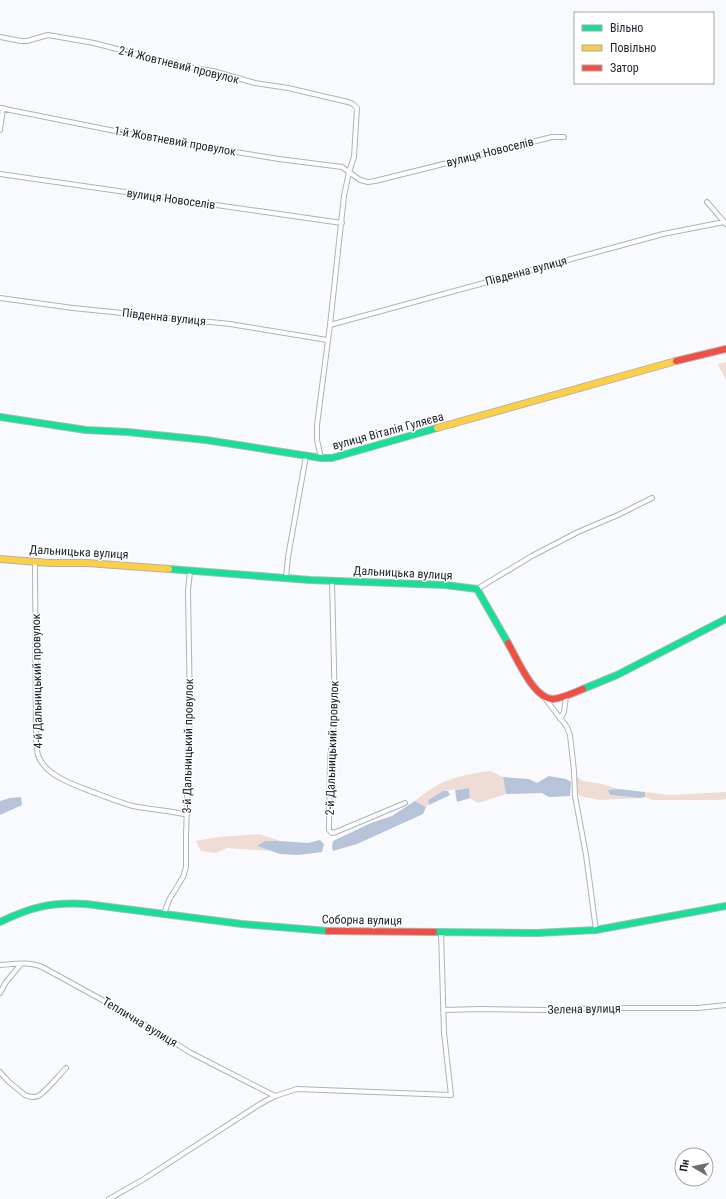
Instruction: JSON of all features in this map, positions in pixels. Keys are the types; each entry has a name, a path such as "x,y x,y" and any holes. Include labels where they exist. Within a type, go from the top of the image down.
{"street":[{"name":"2-й Жовтневий провулок","path":"0,37 27,41 48,35 94,43 182,66 213,71 255,83 288,88 348,102 357,108 354,157 349,172"},
{"path":"0,130 2,108"},
{"name":"1-й Жовтневий провулок","path":"2,108 168,141 279,159 342,167 349,172"},
{"name":"вулиця Новоселів","path":"349,172 360,180 368,182 552,137 564,137"},
{"path":"321,458 317,440 317,425 345,192 349,172"},
{"name":"вулиця Новоселів","path":"0,174 342,223"},
{"path":"707,202 725,223"},
{"name":"Південна вулиця","path":"330,325 663,234 725,223"},
{"name":"Південна вулиця","path":"0,298 73,308 230,324 327,340"},
{"name":"вулиця Віталія Гуляєва","path":"0,417 86,430 127,432 206,440 306,456 332,458 665,364 726,349"},
{"path":"286,578 288,557 306,456"},
{"path":"596,930 586,855 575,796 570,735 567,727 544,697 531,684 477,589 532,556 578,532 618,515 652,498"},
{"name":"Дальницька вулиця","path":"0,559 64,564 87,563 148,567 190,572 332,581 439,585 477,589"},
{"name":"4-й Дальницький провулок","path":"35,562 36,742 38,756 41,761 51,772 79,787 132,806 187,815"},
{"name":"3-й Дальницький провулок","path":"164,914 169,900 185,872 190,713 188,590 190,572"},
{"name":"2-й Дальницький провулок","path":"332,581 335,710 330,760 329,830 332,833 336,832 406,802"},
{"path":"544,697 555,699 566,696 617,675 726,619"},
{"path":"560,718 564,712 566,696"},
{"name":"Соборна вулиця","path":"0,922 37,907 59,903 86,904 247,924 318,931 537,933 596,930 726,906"},
{"path":"109,1199 144,1179 254,1107 275,1096 297,1089 451,1095 444,1033 441,932"},
{"path":"0,994 6,982 21,964"},
{"name":"Теплична вулиця","path":"0,965 35,964 44,968 128,1014 191,1053 275,1096"},
{"name":"Зелена вулиця","path":"443,1010 676,1008 726,1005"},
{"path":"0,1072 9,1082 27,1097 34,1097 42,1093 66,1068"}],"shaded area":[{"path":"726,362 726,380 718,364"},
{"path":"490,771 503,777 506,794 478,803 470,798 469,788 443,791 428,800 429,805 426,807 415,801 441,783 468,774"},
{"path":"577,777 583,781 602,784 618,789 609,790 610,795 640,798 600,800 580,796 577,791"},
{"path":"645,792 669,795 726,792 726,799 653,800 645,797"},
{"path":"259,834 280,841 265,841 258,846 271,851 227,848 216,853 201,851 196,841 219,837"}],"water":[{"path":"549,776 566,779 571,782 570,796 549,797 542,793 506,794 503,777 529,779 537,783"},
{"path":"469,788 470,798 457,802 455,790"},
{"path":"618,789 645,792 645,797 640,798 610,795 608,790"},
{"path":"443,791 448,791 450,795 429,805 428,800"},
{"path":"21,797 22,805 0,815 0,801"},
{"path":"415,801 426,807 423,814 357,844 333,851 333,841 371,823 392,816"},
{"path":"320,840 324,844 322,852 298,855 280,854 257,846 265,841 308,843"}],"traffic: fast":[{"path":"0,417 86,430 127,432 206,440 321,458 332,458 437,428"},
{"path":"169,569 310,580 445,585 477,589 508,643"},
{"path":"583,689 617,675 726,619"},
{"path":"0,922 32,909 62,904 86,904 242,924 328,931"},
{"path":"434,932 537,933 596,930 726,906"}],"traffic: slow":[{"path":"437,428 676,361"},
{"path":"0,559 169,569"}],"traffic: jam":[{"path":"676,361 726,349"},
{"path":"508,643 521,668 533,686 546,697 553,699 583,689"},
{"path":"328,931 434,932"}]}
